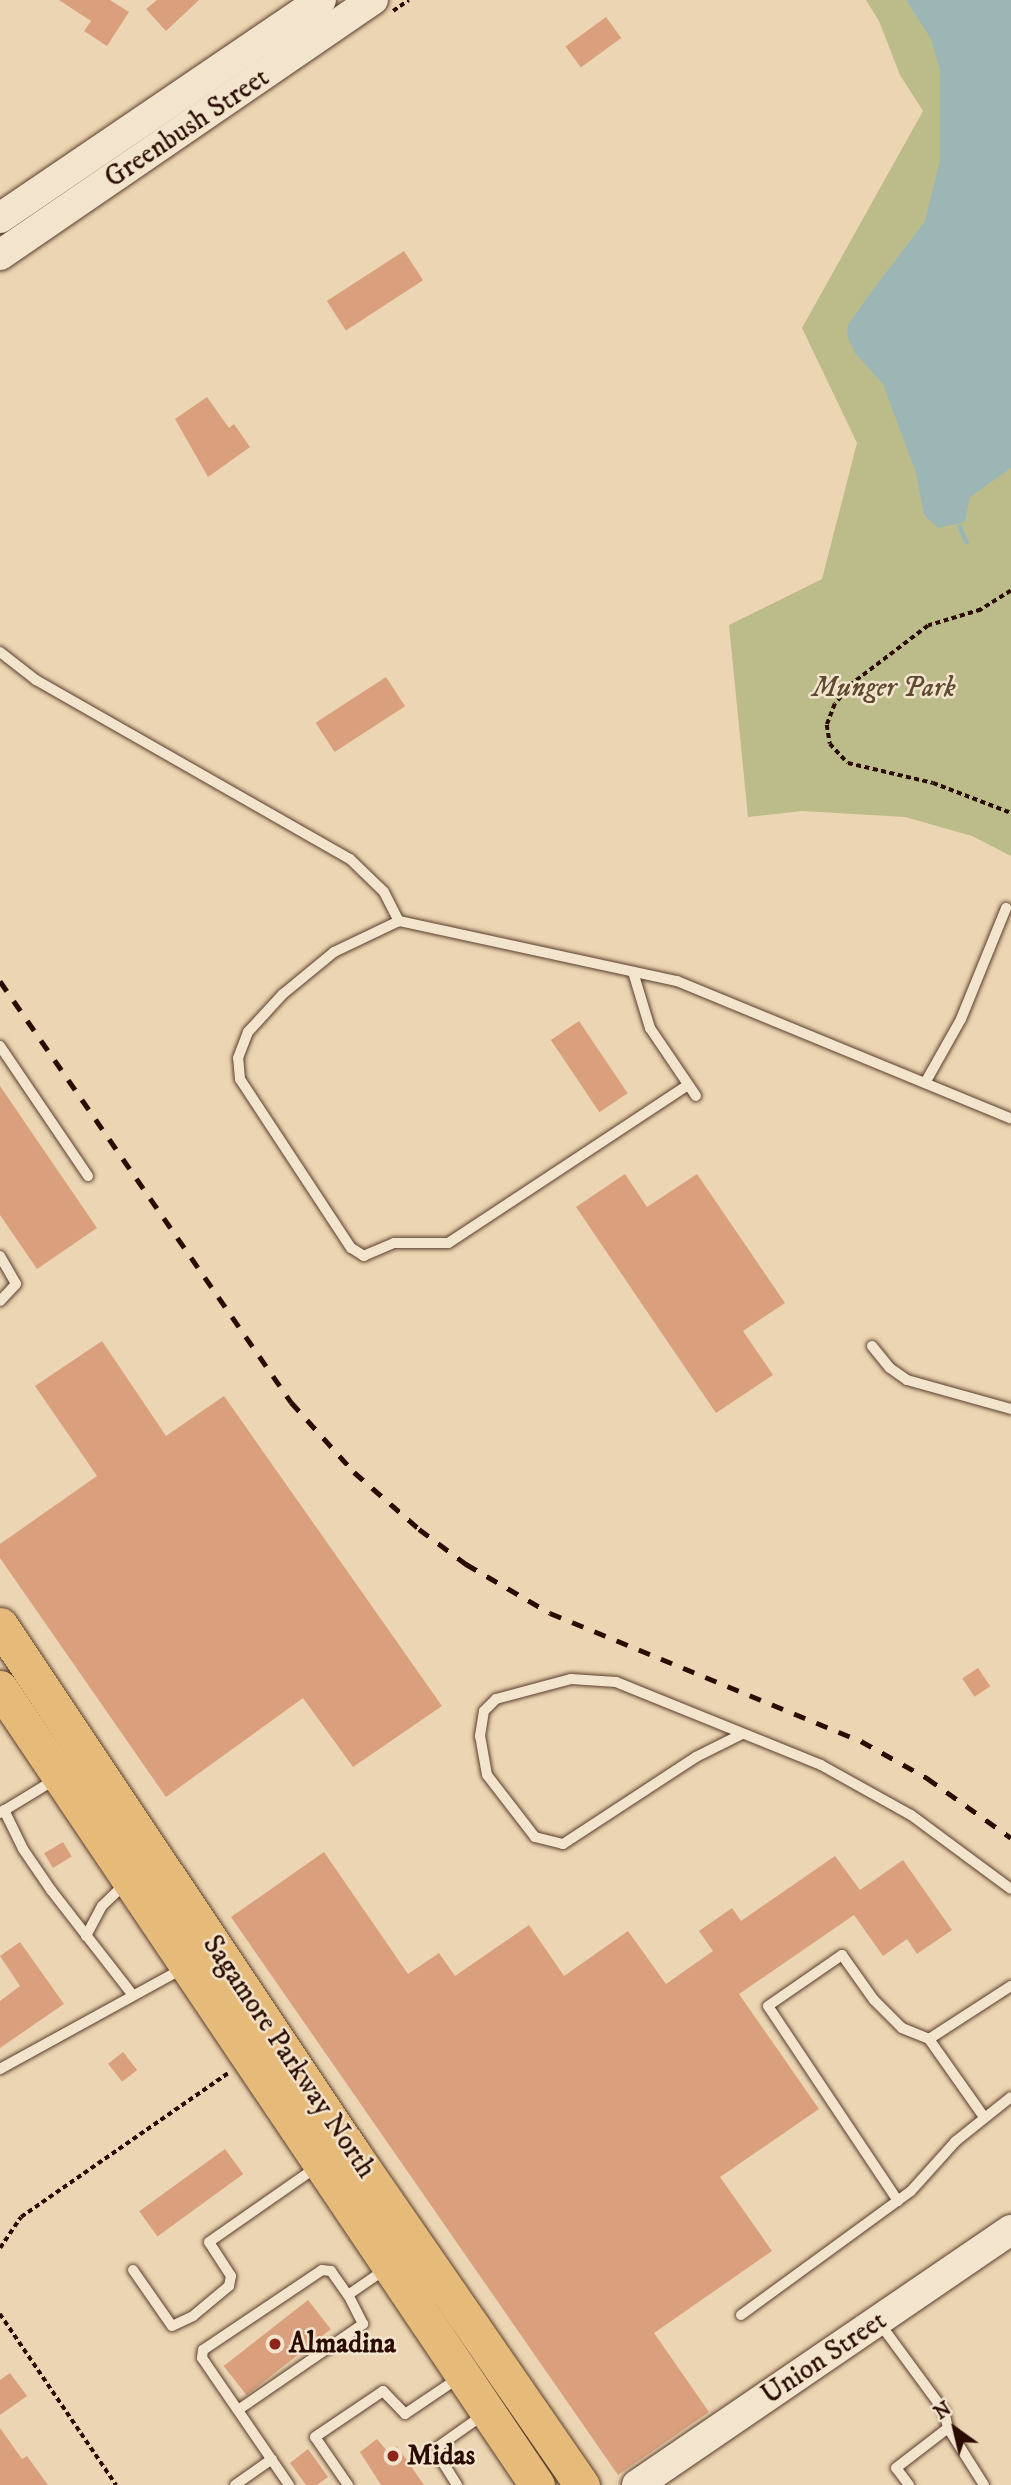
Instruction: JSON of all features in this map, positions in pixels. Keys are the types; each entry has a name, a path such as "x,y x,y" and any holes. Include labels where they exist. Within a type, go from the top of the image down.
{"main road":[{"name":"Greenbush Street","path":"0,218 321,0"},
{"name":"Greenbush Street","path":"0,255 373,0"},
{"name":"Sagamore Parkway North","path":"0,1625 352,2152 582,2485"},
{"name":"Sagamore Parkway North","path":"0,1688 537,2485"},
{"name":"Union Street","path":"637,2485 1011,2230"}],"lane":[{"path":"0,652 36,680 350,859 384,892 399,921"},
{"path":"925,1083 961,1019 1006,908"},
{"path":"688,1085 449,1243 394,1243 364,1256 351,1248 240,1079 238,1058 248,1031 283,994 334,952 399,921 677,981 1011,1119"},
{"path":"632,972 650,1028 696,1096"},
{"path":"0,1046 88,1176"},
{"path":"0,1256 16,1284 0,1301"},
{"path":"872,1346 890,1368 907,1380 1011,1409"},
{"path":"742,1734 696,1757 563,1844 535,1837 495,1785 487,1774 480,1736 484,1711 496,1699 571,1679 616,1682 821,1765 911,1815 1011,1889"},
{"path":"60,1776 2,1811 23,1849 132,1994"},
{"path":"86,1936 103,1906 130,1880"},
{"path":"898,2200 768,2006 842,1955 874,2000 902,2028 929,2039 984,2117"},
{"path":"0,2069 187,1966"},
{"path":"929,2039 1011,1986"},
{"path":"741,2315 898,2200 984,2117 1011,2097"},
{"path":"133,2270 172,2326 193,2316 229,2286 231,2276 209,2242 321,2164"},
{"path":"348,2295 389,2266"},
{"path":"237,2410 363,2324 348,2295 331,2271 322,2270 203,2350 202,2358 237,2410 272,2459 289,2485"},
{"path":"878,2321 944,2412 948,2428 984,2485"},
{"path":"348,2485 315,2437 383,2391 405,2414 463,2375"},
{"path":"457,2485 438,2455 439,2446 487,2412"},
{"path":"909,2485 896,2468 948,2428"},
{"path":"235,2485 272,2459"}],"path":[{"path":"1011,591 981,610 928,626 852,684 835,705 827,725 830,744 848,763 867,771 933,783 1011,813"},
{"path":"0,2248 20,2217 233,2070"},
{"path":"0,2314 116,2485"}],"green space":[{"name":"Munger Park","path":"866,0 1011,0 1011,856 972,836 905,817 802,811 748,817 729,625 822,579 857,443 802,328 923,111 900,75 879,21"}],"water":[{"path":"906,0 1011,0 1011,468 970,497 965,522 938,528 924,515 916,473 883,384 855,353 847,336 848,325 925,221 940,160 940,70 931,39"}],"building":[{"path":"59,0 110,0 129,12 107,46 84,31 91,21"},
{"path":"157,0 199,0 166,31 146,9"},
{"path":"606,17 621,38 581,67 566,46"},
{"path":"404,251 423,280 346,330 327,301"},
{"path":"207,397 229,428 234,424 250,447 208,477 175,419"},
{"path":"386,677 405,706 335,752 316,723"},
{"path":"579,1021 628,1093 599,1112 551,1040"},
{"path":"0,1086 97,1228 37,1269 0,1215"},
{"path":"625,1174 647,1207 697,1174 785,1303 743,1331 773,1375 716,1413 576,1207"},
{"path":"102,1341 166,1436 224,1396 442,1706 353,1767 303,1698 166,1797 0,1558 0,1544 97,1476 35,1386"},
{"path":"978,1668 990,1686 975,1697 962,1679"},
{"path":"63,1842 72,1857 53,1868 44,1853"},
{"path":"324,1852 408,1974 439,1953 455,1976 529,1925 564,1976 628,1931 666,1984 713,1951 699,1931 732,1908 741,1921 835,1856 860,1890 903,1860 952,1930 917,1954 907,1939 883,1956 854,1915 739,1994 819,2109 720,2177 772,2251 654,2333 709,2412 618,2475 231,1917"},
{"path":"20,1942 64,2004 0,2048 0,2001 20,1986 0,1956"},
{"path":"123,2052 137,2070 122,2082 108,2064"},
{"path":"225,2149 243,2174 157,2236 139,2211"},
{"name":"Almadina","path":"308,2300 331,2329 246,2395 224,2366"},
{"path":"10,2373 27,2396 0,2415 0,2380"},
{"path":"0,2428 22,2459 27,2456 48,2485 0,2485"},
{"name":"Midas","path":"377,2439 388,2452 397,2446 424,2485 381,2485 360,2452"},
{"path":"308,2449 328,2477 317,2485 306,2485 290,2463"}],"waterway":[{"path":"959,526 966,542"}],"railway":[{"path":"0,981 291,1402 354,1472 419,1529 466,1564 550,1613 861,1741 927,1778 1011,1838"}],"place":[{"name":"Almadina","path":"275,2344"},
{"name":"Midas","path":"393,2456"}]}
